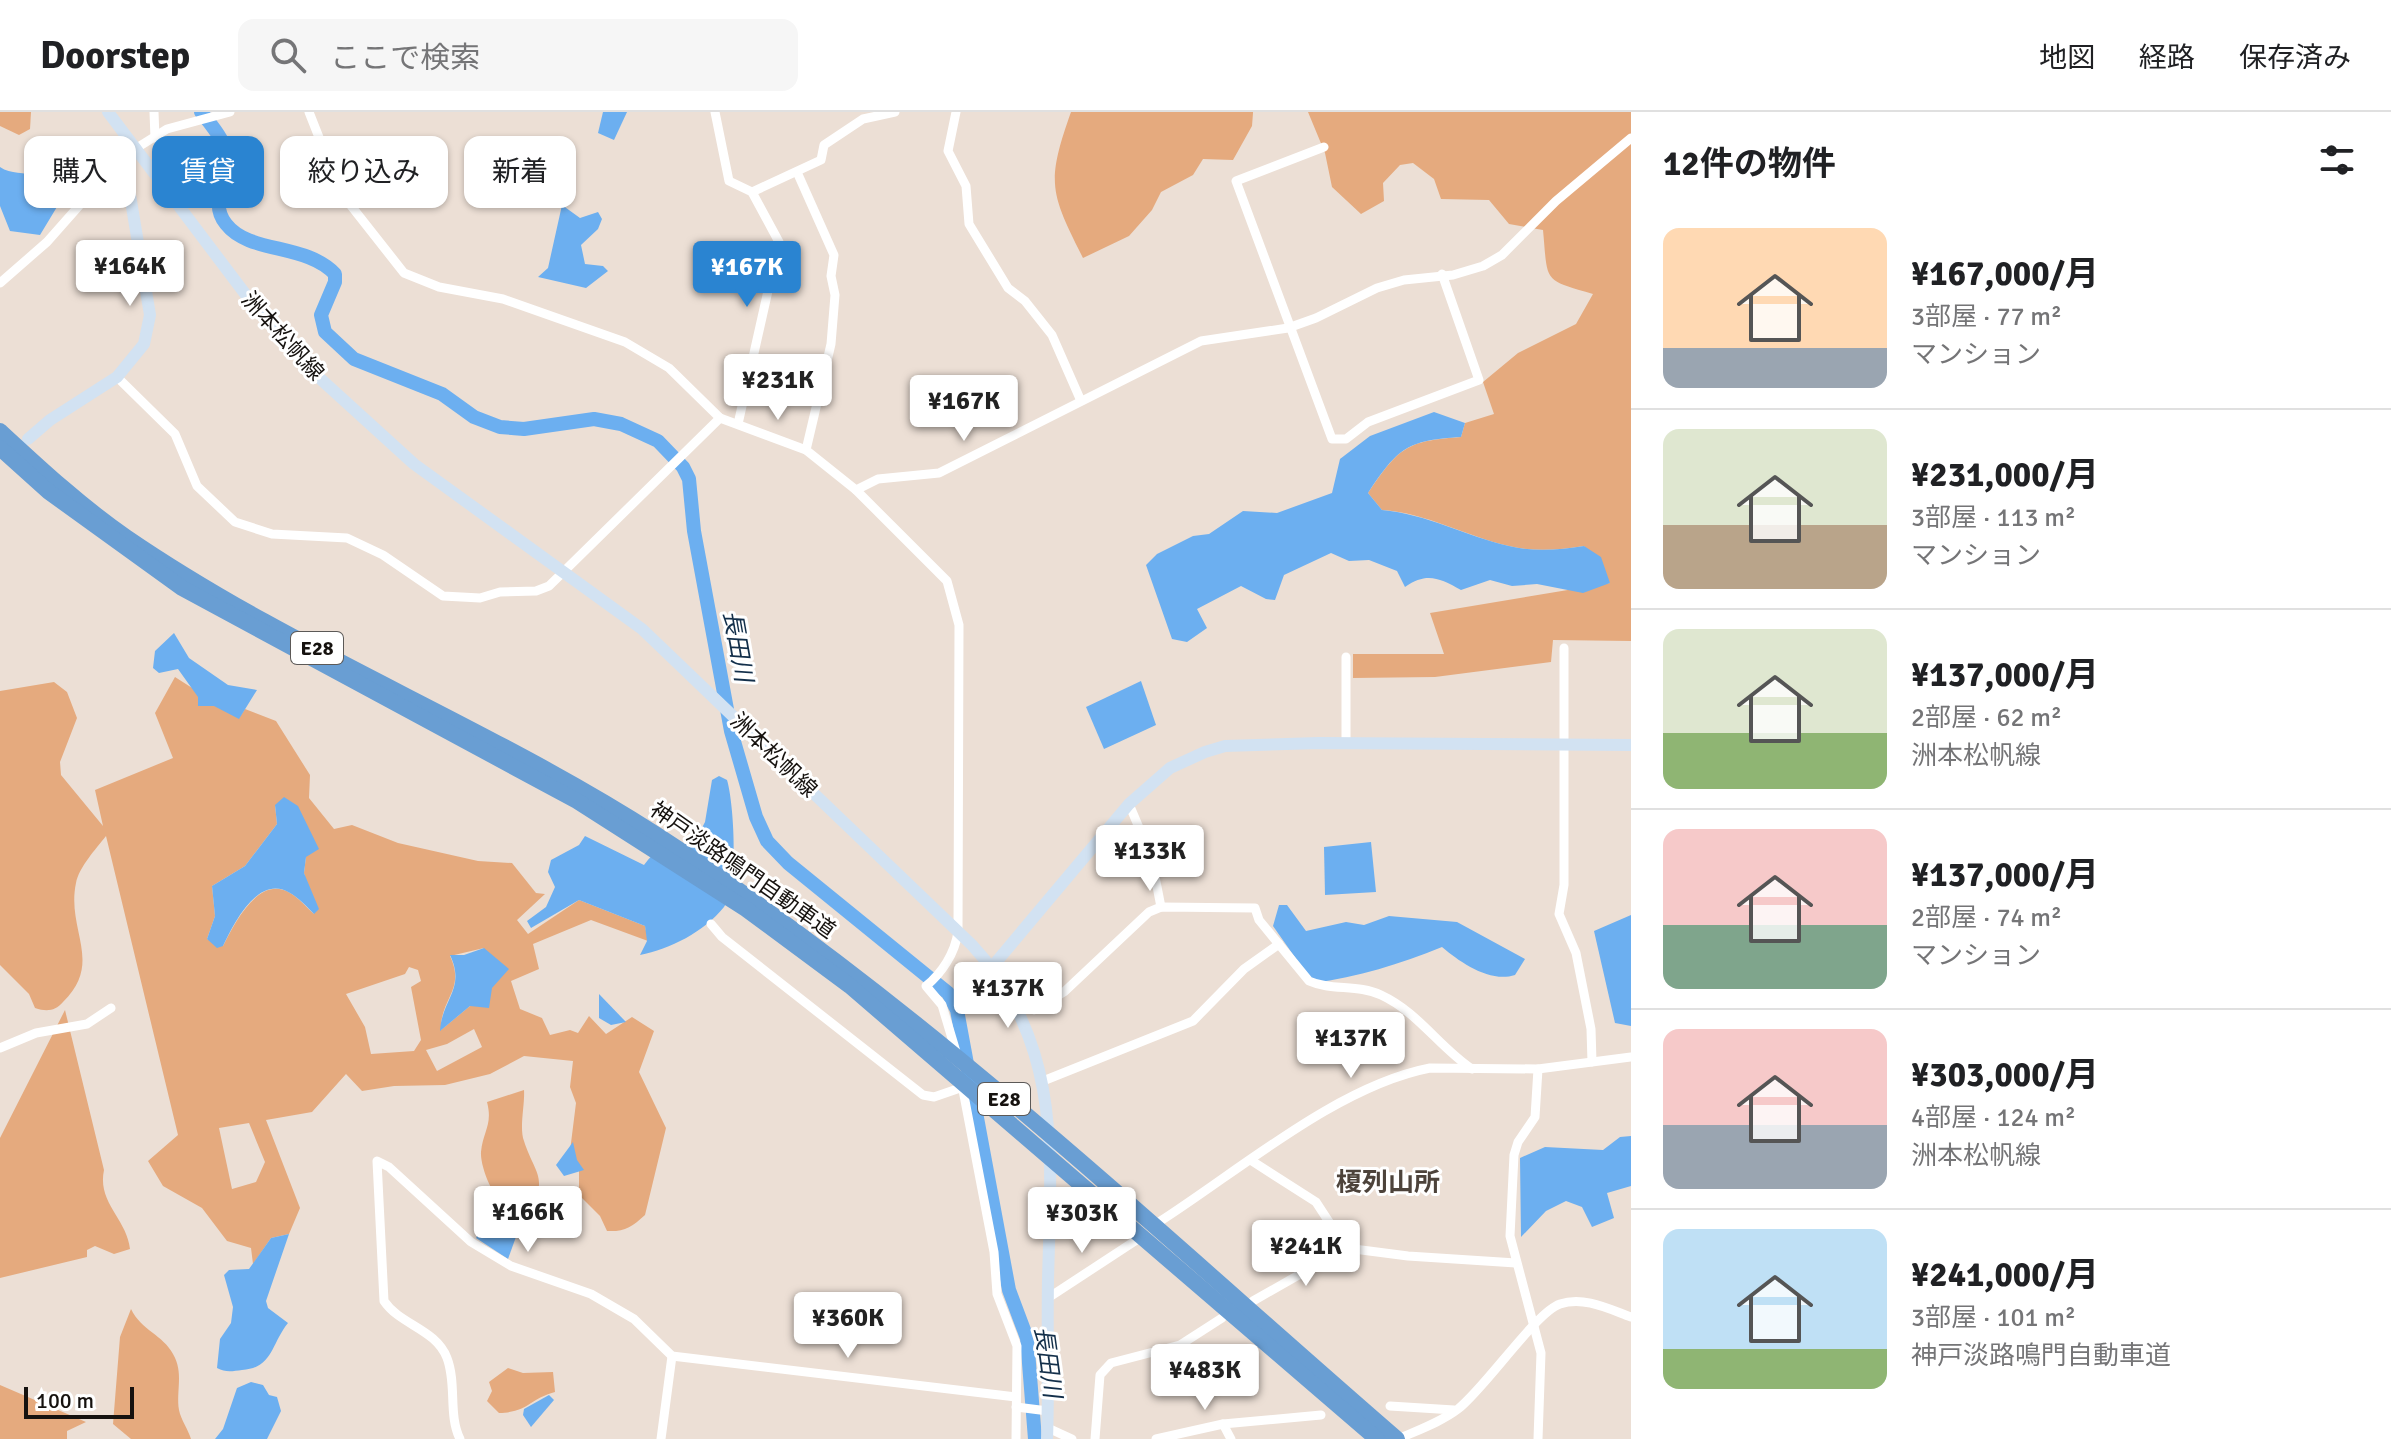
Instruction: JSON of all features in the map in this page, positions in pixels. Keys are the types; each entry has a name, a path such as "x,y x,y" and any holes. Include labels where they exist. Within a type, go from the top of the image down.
{"highway":[{"name":"神戸淡路鳴門自動車道","path":"0,431 56,483 124,535 188,577 257,617 514,751 859,978 944,1048 1062,1158 1377,1439"},
{"name":"神戸淡路鳴門自動車道","path":"0,448 49,492 182,588 652,839"},
{"name":"神戸淡路鳴門自動車道","path":"750,905 952,1072 1062,1158 1398,1439"}],"main road":[{"name":"洲本松帆線","path":"108,112 126,136"},
{"name":"洲本松帆線","path":"136,150 255,307 314,373 414,464 642,629 992,967 1023,1016 1043,1081 1050,1176 1048,1434"},
{"path":"28,439 50,420 117,377 133,361 149,330 147,294 132,208"},
{"path":"992,967 1129,804 1170,768 1205,752 1225,746 1346,743 1631,745"}],"street":[{"path":"154,112 155,136"},
{"path":"159,136 188,121 230,112"},
{"path":"309,112 341,193 404,273 439,287 503,299 625,342 669,368 720,418 806,450 856,490 947,581 957,614 958,932 956,944 938,976 926,986 942,1005 953,1034 994,1252 997,1294 1017,1346 1016,1439"},
{"path":"715,112 729,181 752,192 779,242 738,424"},
{"path":"752,192 821,160 824,145 863,119 895,112"},
{"path":"956,112 948,151 966,186 969,224 1008,288 1025,301 1052,335 1081,401"},
{"path":"856,490 887,477 939,473 1201,341 1288,328 1377,288 1471,271 1502,255 1556,201 1631,138"},
{"path":"1324,147 1236,181 1288,328 1332,439 1346,439 1368,422 1479,380 1442,274"},
{"path":"797,172 834,255 831,344 806,450"},
{"path":"0,283 47,242 77,208"},
{"path":"117,377 175,434 197,486 235,522 272,534 347,538 383,555 443,596 480,598 500,592 536,591 549,586 720,418"},
{"path":"1564,648 1564,885 1559,914 1576,953 1591,1029 1592,1062"},
{"path":"1346,657 1346,743"},
{"path":"1129,804 1151,856 1161,907"},
{"path":"1034,1010 1064,992 1134,924 1161,907 1255,908 1259,920 1313,983 1360,987 1401,1005 1449,1054 1472,1069"},
{"path":"711,924 722,937 923,1095 934,1097 963,1087"},
{"path":"1043,1081 1193,1021 1244,969 1279,944"},
{"path":"0,1048 36,1033 87,1024 111,1008"},
{"path":"1159,1222 1333,1105 1390,1080 1430,1068 1538,1069 1631,1057"},
{"path":"1538,1069 1535,1117 1518,1142 1514,1155 1510,1236 1536,1322 1541,1353 1538,1439"},
{"path":"460,1439 447,1357 415,1324 394,1315 384,1301 377,1161 389,1167 471,1242 511,1266 591,1294 634,1319 672,1356 1016,1402 1048,1411"},
{"path":"1252,1161 1316,1202 1346,1248"},
{"path":"1048,1298 1135,1241"},
{"path":"1253,1301 1346,1248 1408,1256 1516,1263"},
{"path":"1398,1439 1457,1410 1502,1366 1536,1322 1559,1304 1587,1301 1631,1317"},
{"path":"1095,1439 1100,1375 1111,1363 1180,1345 1222,1318"},
{"path":"661,1439 672,1356"},
{"path":"1390,1406 1457,1410"},
{"path":"1156,1439 1223,1424 1321,1415"},
{"path":"1223,1424 1231,1439"},
{"path":"1048,1434 1072,1439"}],"shaded area":[{"path":"0,112 31,112 30,129 19,135 0,126"},
{"path":"1071,112 1253,113 1252,126 1233,160 1203,159 1193,175 1161,192 1152,210 1129,236 1083,258 1058,202 1055,187 1058,155"},
{"path":"1308,112 1631,112 1631,641 1553,640 1551,662 1435,677 1353,678 1353,654 1444,654 1430,613 1610,583 1584,546 1546,550 1509,546 1415,515 1382,510 1368,493 1388,466 1405,450 1427,441 1461,437 1465,423 1494,414 1483,382 1518,353 1576,324 1593,294 1564,285 1551,276 1543,230 1509,224 1489,200 1441,199 1434,179 1413,163 1400,165 1383,183 1384,201 1361,214 1332,187 1325,153"},
{"path":"175,677 239,718 245,709 276,721 310,775 309,798 334,829 352,825 398,843 478,861 512,863 536,893 545,894 517,920 528,934 579,900 645,926 648,941 591,920 533,944 539,969 511,981 520,1009 542,1018 550,1035 570,1030 578,1033 589,1016 606,1034 632,1017 654,1031 639,1072 666,1128 645,1215 628,1228 607,1231 600,1216 579,1195 579,1167 570,1151 576,1103 570,1087 573,1061 524,1056 490,1074 445,1085 394,1086 362,1091 346,1074 312,1112 266,1120 300,1208 289,1234 271,1238 253,1264 251,1248 227,1241 202,1208 163,1186 148,1161 178,1135 106,836 84,865 76,883 74,900 81,945 81,973 63,1002 50,1010 35,1008 29,994 0,965 0,691 54,682 67,692 77,718 60,762 61,775 103,826 95,790 173,758 155,713","holes":["275,805 306,857 304,873 314,914 290,893 268,890 249,904 223,946 207,939 215,916 212,886 245,866 277,824","484,948 470,1006 441,1030 444,1010 454,986 450,956","409,967 418,970 421,981 411,987 421,1040 414,1051 371,1054 365,1027 346,994 405,974","474,1029 482,1047 437,1071 426,1050 447,1044","249,1123 265,1162 256,1182 232,1189 219,1128"]},
{"path":"65,1010 104,1170 105,1192 128,1238 130,1249 114,1254 95,1246 87,1250 87,1257 0,1278 0,1138"},
{"path":"524,1090 523,1136 539,1183 528,1212 503,1205 485,1175 481,1158 488,1122 487,1102"},
{"path":"131,1309 140,1322 169,1347 176,1361 179,1410 191,1439 131,1439 113,1424 120,1337"},
{"path":"508,1368 523,1373 553,1372 555,1392 523,1408 499,1413 487,1401 492,1391 489,1382"},
{"path":"0,1385 86,1422 67,1431 67,1439 0,1439"}],"water":[{"path":"603,112 627,112 614,140 598,133"},
{"path":"0,167 24,174 24,208 56,208 40,235 10,231 0,206"},
{"path":"561,208 580,218 598,212 602,219 598,229 581,245 585,264 603,266 608,271 586,288 538,277 548,268"},
{"path":"1434,412 1465,423 1461,437 1416,444 1396,456 1368,493 1382,510 1415,516 1518,548 1546,550 1584,546 1601,557 1610,583 1583,593 1537,584 1512,586 1490,580 1461,590 1433,578 1420,579 1405,587 1397,571 1369,560 1349,561 1331,553 1284,575 1275,600 1266,599 1241,586 1197,609 1207,628 1187,642 1172,639 1146,565 1157,554 1193,536 1209,534 1243,511 1277,513 1332,493 1340,459 1370,436"},
{"path":"174,633 189,658 228,685 257,690 239,719 214,706 198,706 198,697 178,669 159,673 153,668 155,651"},
{"path":"1141,681 1156,725 1104,749 1086,707"},
{"path":"719,776 727,780 729,791 733,825 732,882 724,907 707,924 674,944 640,955 647,941 645,926 579,900 531,928 527,921 546,907 555,887 548,872 551,860 579,845 585,836 644,865 654,853 665,847 693,845 705,822 712,780"},
{"path":"284,797 298,806 319,849 306,857 304,873 319,909 314,914 290,893 278,889 267,890 248,904 223,946 217,948 207,939 215,916 212,886 245,866 277,824 275,805"},
{"path":"1371,842 1376,892 1325,895 1324,847"},
{"path":"1279,905 1287,905 1306,931 1346,922 1364,925 1389,916 1457,922 1525,959 1515,975 1496,976 1467,965 1442,947 1379,969 1313,983 1273,926"},
{"path":"1631,915 1631,1026 1615,1023 1594,931"},
{"path":"484,948 509,969 492,988 489,1008 470,1006 440,1031 454,985 450,955 464,955"},
{"path":"599,994 626,1022 611,1025 599,1018"},
{"path":"1631,1136 1631,1186 1607,1193 1614,1218 1592,1227 1582,1207 1566,1201 1546,1211 1521,1237 1520,1158 1545,1147 1603,1150 1620,1137"},
{"path":"573,1142 577,1160 584,1170 564,1176 556,1165"},
{"path":"497,1205 521,1223 508,1259 476,1238"},
{"path":"289,1234 266,1301 268,1308 288,1323 260,1365 233,1371 217,1368 220,1339 231,1323 233,1307 224,1275 229,1270 249,1269 271,1238"},
{"path":"251,1382 263,1385 269,1395 277,1397 281,1411 267,1439 215,1439 223,1429 237,1388"},
{"path":"549,1395 554,1400 531,1427 523,1415 524,1409"}],"waterway":[{"name":"長田川","path":"201,112 219,137 228,158 219,202 221,217 236,233 249,240 309,257 335,274 335,282 321,315 325,332 354,359 442,394 474,417 500,427 524,429 594,419 621,424 658,441 683,467 689,479 694,531 731,731 756,817 767,841 788,863 948,993 957,1010 1009,1290 1027,1338 1035,1439"}],"district":[{"name":"榎列山所","path":"1388,1183"}]}
